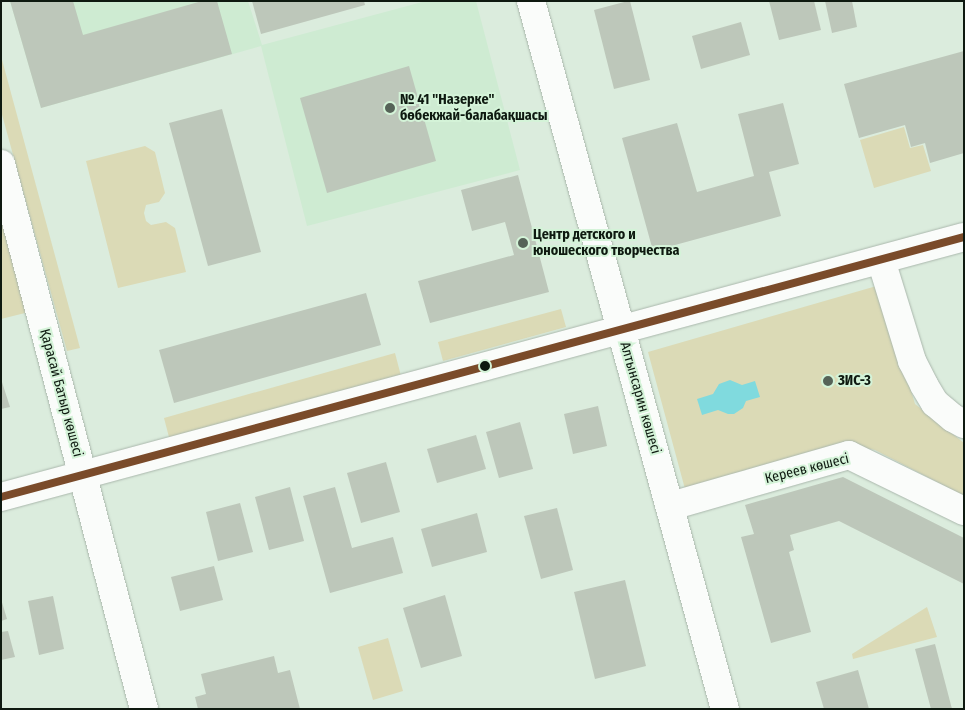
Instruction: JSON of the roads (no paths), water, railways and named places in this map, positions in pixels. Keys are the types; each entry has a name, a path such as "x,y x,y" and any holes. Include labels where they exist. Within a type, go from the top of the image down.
{"street":[{"name":"Алтынсарин көшесі","path":"531,1 725,709"},
{"name":"Қарасай Батыр көшесі","path":"1,164 144,709"},
{"path":"1,497 620,328 964,237"},
{"path":"881,260 912,361 924,385 935,403 953,418 964,424"},
{"name":"Кереев көшесі","path":"670,506 849,455 964,511"}],"water":[{"path":"730,380 742,385 755,381 760,397 746,401 743,408 734,414 718,410 702,415 697,399 713,394 719,384"}],"place":[{"name":"№ 41 \"Назерке\" бөбекжай-балабақшасы","path":"390,108"},
{"name":"Центр детского и юношеского творчества","path":"523,243"},
{"name":"ЗИС-3","path":"828,381"}]}
